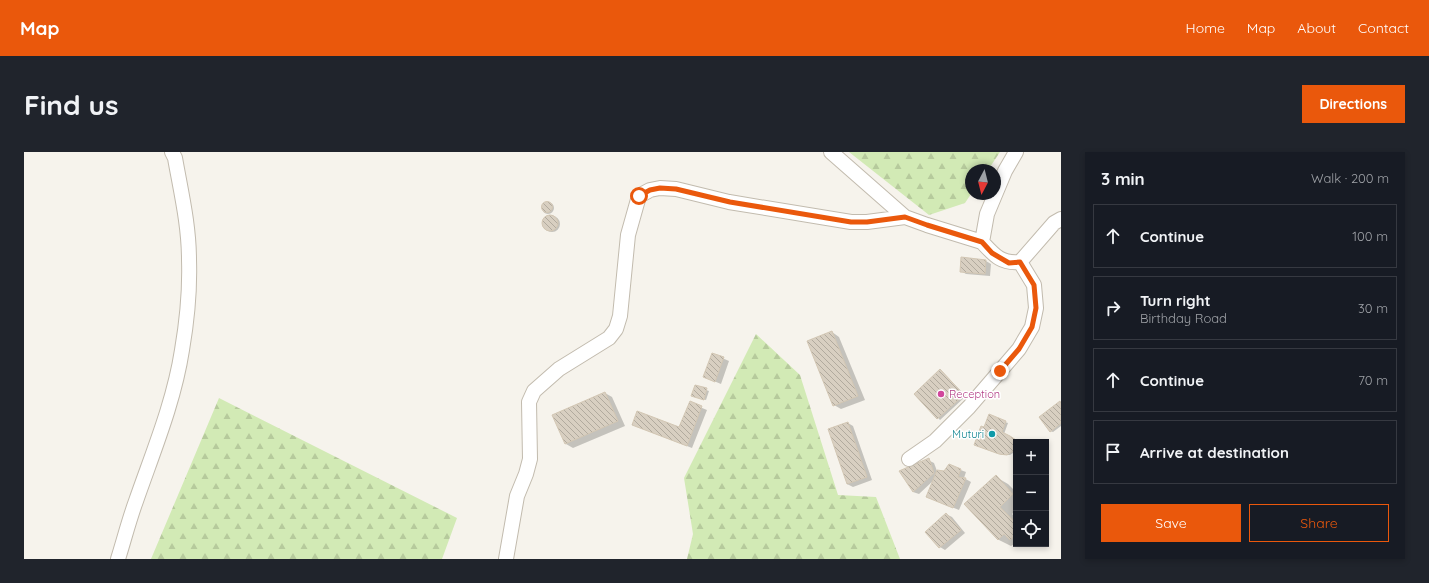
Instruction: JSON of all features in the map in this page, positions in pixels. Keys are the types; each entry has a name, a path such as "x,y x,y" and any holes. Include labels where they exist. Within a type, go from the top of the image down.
{"street":[{"path":"118,559 135,502 161,429 182,351 188,293 189,260 187,226 175,158 172,152"},
{"path":"831,152 905,217 982,242 992,253 1009,263 1020,262 1054,223 1061,219"},
{"path":"982,242 987,214 1005,171 1016,152"},
{"path":"506,559 517,496 530,459 529,402 534,392 545,380 609,338 616,329 620,316 628,235 639,196 650,190 660,188 676,189 730,202 851,222 867,222 905,217"},
{"path":"909,459 935,441 969,407 1019,349 1032,327 1036,308 1034,285 1020,262"}],"green space":[{"path":"849,152 1000,152 992,164 965,164 965,200 967,200 965,203 929,215"},
{"path":"756,334 800,375 838,495 876,497 900,559 687,559 693,534 684,478"},
{"path":"219,398 457,518 442,559 151,559"}],"building":[{"path":"547,201 551,203 553,207 551,211 547,213 543,211 541,207 543,203"},
{"path":"547,215 553,215 558,220 556,229 553,231 547,231 542,226 542,220"},
{"path":"961,257 986,260 985,274 960,272"},
{"path":"832,331 858,396 833,406 807,341"},
{"path":"712,353 724,357 715,382 703,377"},
{"name":"Reception","path":"940,369 964,395 937,419 914,394"},
{"path":"695,385 707,388 704,400 691,396"},
{"path":"605,392 618,421 565,444 552,415"},
{"path":"690,401 702,406 687,446 632,425 637,411 679,427"},
{"path":"1060,401 1061,423 1050,432 1039,417"},
{"name":"Muturi","path":"989,414 1006,421 1002,432 1014,439 1013,439 1013,451 1007,455 999,454 974,445 981,426 984,427"},
{"path":"848,422 867,477 847,484 828,429"},
{"path":"929,458 934,473 913,492 899,471"},
{"path":"949,464 961,469 958,477 966,478 953,508 926,497 937,470 944,471"},
{"path":"996,475 1013,494 1000,507 1013,520 1013,538 1010,540 1004,534 998,540 964,504"},
{"path":"946,513 961,530 939,548 925,532"}],"place":[{"name":"Reception","path":"941,394"},
{"name":"Muturi","path":"992,434"}],"route":[{"path":"639,196 650,190 660,188 676,189 730,202 851,222 867,222 905,217 982,242 992,253 1009,263 1020,262 1034,285 1036,308 1032,327 1019,349 1000,371"}]}
